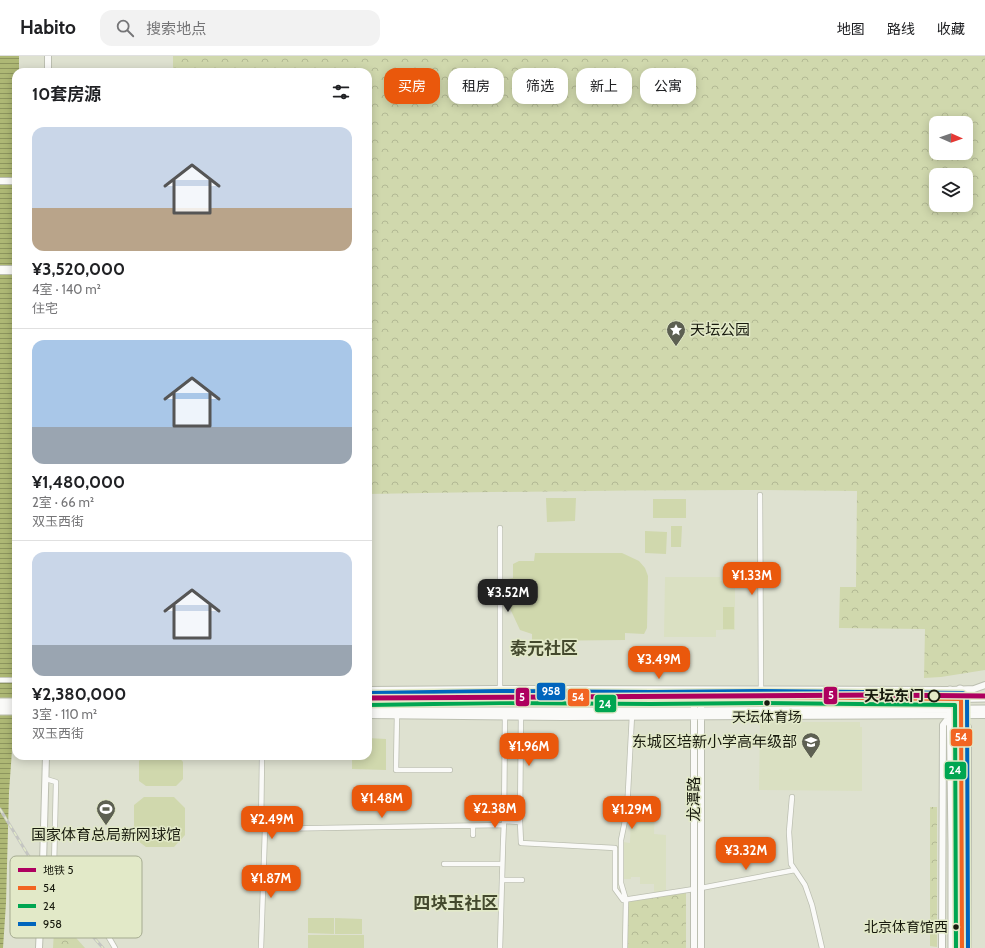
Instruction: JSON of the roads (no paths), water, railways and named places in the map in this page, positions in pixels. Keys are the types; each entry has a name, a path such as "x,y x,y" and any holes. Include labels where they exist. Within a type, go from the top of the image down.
{"highway":[{"path":"0,264 12,265"},
{"path":"0,270 12,270"}],"main road":[{"path":"960,689 962,948"},
{"path":"950,690 952,948"},
{"path":"372,699 500,697 651,698 761,693 950,699 985,698"},
{"path":"0,702 12,702"},
{"path":"372,710 398,713 697,714 961,712 985,709"},
{"path":"0,711 12,711"}],"street":[{"path":"48,56 48,68"},
{"path":"0,181 12,181"},
{"path":"760,495 761,693"},
{"path":"500,528 500,697"},
{"path":"0,680 12,680"},
{"path":"372,690 500,689 761,693 950,690 974,689 985,685"},
{"name":"龙潭路","path":"694,948 697,889 697,697"},
{"path":"0,706 12,707"},
{"path":"942,948 942,725 950,712"},
{"path":"968,948 968,727 963,722 961,712 985,715"},
{"path":"372,715 398,713 396,770 450,770"},
{"path":"500,948 504,823 505,714"},
{"path":"521,714 521,844 615,848 615,889 623,900 697,889 795,870"},
{"path":"625,948 626,900 621,884 621,840 627,811 632,714"},
{"path":"43,856 46,760"},
{"path":"261,948 263,829 262,760"},
{"path":"46,779 56,782 54,856"},
{"path":"792,798 789,832 791,864 805,886 812,905 822,948"},
{"path":"263,829 473,826 520,822"},
{"path":"473,826 473,834"},
{"path":"444,864 502,864"},
{"path":"502,880 522,880"},
{"name":"龙潭路","path":"697,889 701,948"},
{"path":"39,938 39,948"},
{"path":"109,938 115,948"}],"railway":[{"path":"0,809 29,856"},
{"path":"94,938 103,948"}],"metro line":[{"name":"5","path":"372,698 877,695 985,696"}],"place":[{"name":"天坛公园","path":"676,347"},
{"name":"天坛东门","path":"934,696"},
{"name":"天坛体育场","path":"767,703"},
{"name":"东城区培新小学高年级部","path":"811,759"},
{"name":"国家体育总局新网球馆","path":"106,826"},
{"name":"北京体育馆西","path":"956,927"}],"district":[{"name":"泰元社区","path":"544,648"},
{"name":"四块玉社区","path":"456,903"}]}
